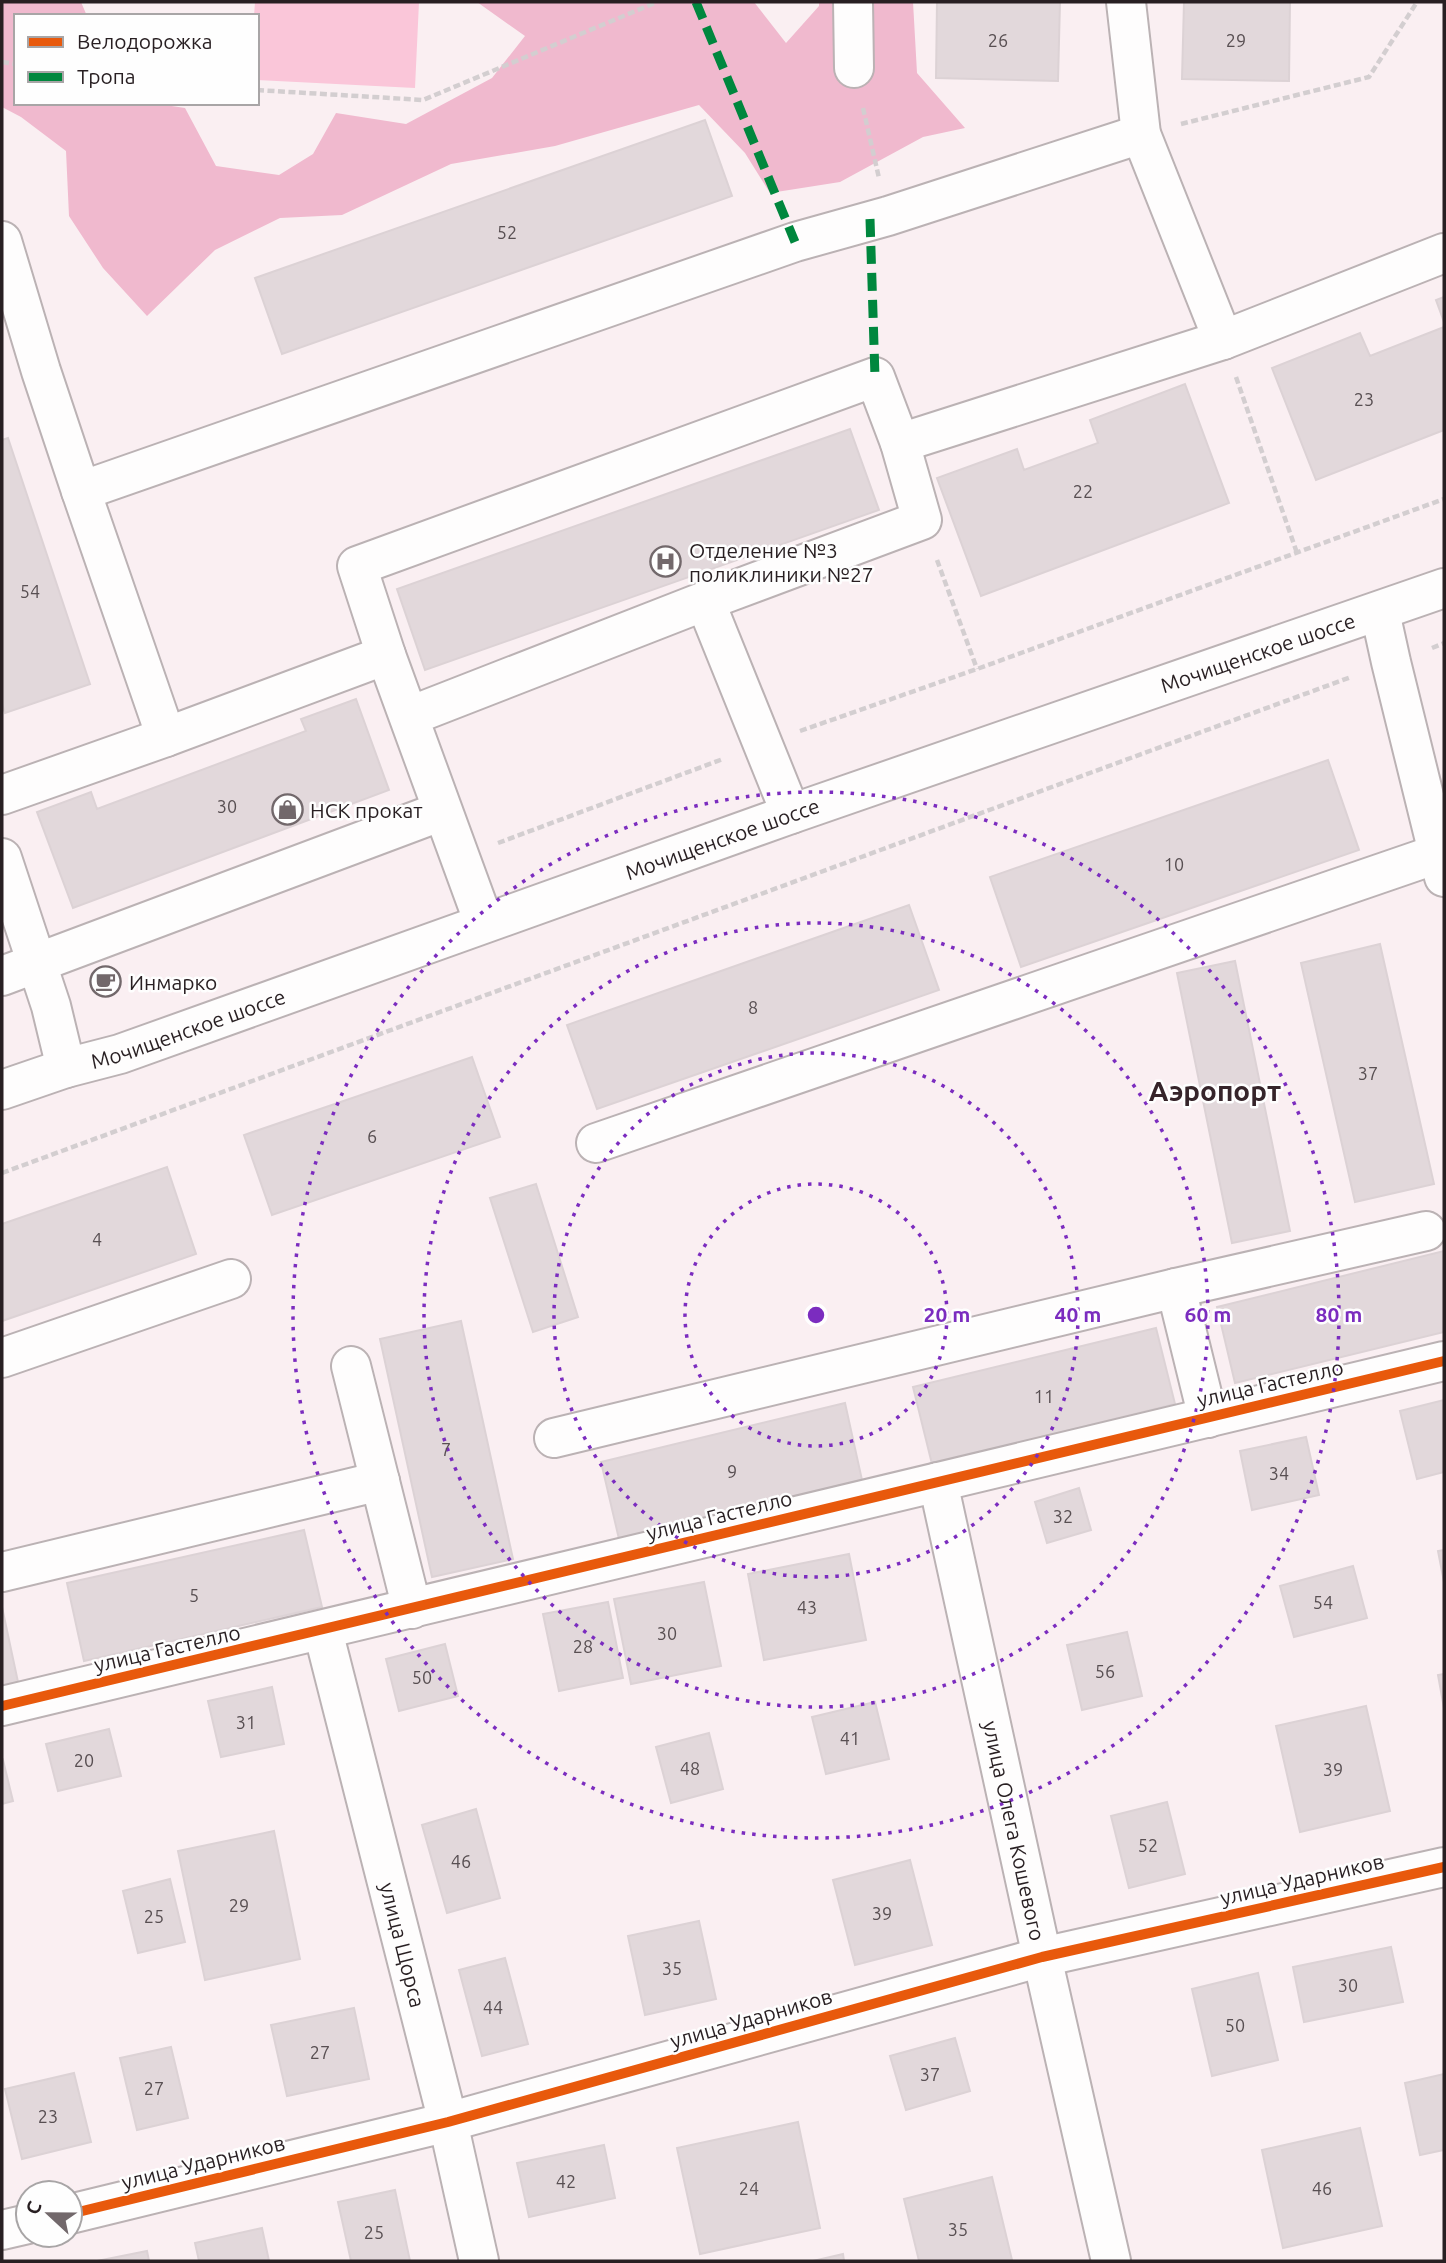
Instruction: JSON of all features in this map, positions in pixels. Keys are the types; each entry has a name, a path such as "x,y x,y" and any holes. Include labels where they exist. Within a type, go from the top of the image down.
{"street":[{"path":"853,2 854,68"},
{"path":"1126,2 1141,134 1223,340"},
{"path":"81,491 795,242 888,216 1141,134"},
{"path":"2,241 41,371 166,737"},
{"path":"900,443 1223,340 1444,253"},
{"path":"410,716 922,520 900,443 875,377 356,566 458,858 484,923"},
{"name":"Мочищенское шоссе","path":"2,1090 66,1068 120,1054 791,814 1444,589"},
{"path":"705,601 791,814"},
{"path":"596,1143 1442,872 1380,612"},
{"path":"2,795 386,655"},
{"path":"19,969 442,811"},
{"path":"2,858 19,969 51,1006 66,1068"},
{"path":"554,1438 1176,1288 1426,1231"},
{"path":"2,1358 231,1279"},
{"path":"1176,1288 1208,1418"},
{"name":"улица Гастелло","path":"2,1706 1444,1361"},
{"path":"351,1366 412,1609"},
{"path":"2,1572 380,1481"},
{"name":"улица Олега Кошевого","path":"939,1482 1111,2261"},
{"name":"улица Щорса","path":"323,1631 448,2122 479,2261"},
{"name":"улица Ударников","path":"84,2211 448,2122 1042,1957 1444,1867"}],"path":[{"path":"259,90 423,100 657,2"},
{"path":"1141,134 1369,77 1417,2"},
{"path":"854,68 888,216"},
{"path":"1223,340 1297,553"},
{"path":"458,858 761,744 977,669 1444,499"},
{"path":"922,520 977,669"},
{"path":"2,1173 1444,643"}],"shaded area":[{"path":"2,2 81,2 86,14 14,14 14,105 165,105 185,108 216,166 279,175 313,154 336,113 406,124 492,78 525,36 477,2 754,2 786,43 819,6 819,2 913,2 917,73 965,128 923,137 840,182 770,193 745,153 699,105 555,146 451,164 342,215 280,218 215,250 147,316 103,268 69,216 66,151 21,117 2,107"},
{"path":"255,2 419,2 415,88 259,80 259,14 254,14"}],"building":[{"path":"937,2 1060,2 1058,81 936,78"},
{"path":"1184,2 1290,2 1289,81 1182,79"},
{"path":"705,120 732,196 282,354 255,278"},
{"path":"1444,297 1444,322 1436,300"},
{"path":"1444,327 1444,430 1316,480 1272,368 1360,333 1370,356"},
{"path":"1185,384 1229,503 981,596 937,478 1017,449 1024,470 1098,443 1090,420"},
{"path":"850,429 879,510 425,670 397,589"},
{"path":"8,438 90,684 5,713 2,704 2,440"},
{"path":"356,699 389,790 73,908 37,812 91,792 97,809 306,731 301,719"},
{"path":"1328,760 1359,850 1021,967 990,877"},
{"path":"909,905 939,990 597,1109 567,1025"},
{"path":"1380,944 1434,1184 1355,1202 1301,963"},
{"path":"1235,961 1290,1231 1232,1243 1177,973"},
{"path":"472,1057 500,1137 272,1215 244,1135"},
{"path":"167,1167 196,1254 2,1321 2,1224"},
{"path":"536,1184 578,1317 533,1332 490,1198"},
{"path":"1444,1251 1444,1332 1235,1383 1217,1307"},
{"path":"461,1321 513,1559 432,1577 380,1339"},
{"path":"1156,1328 1175,1404 932,1464 913,1387"},
{"path":"1444,1400 1444,1472 1417,1479 1400,1411"},
{"path":"845,1403 862,1480 619,1539 601,1462"},
{"path":"1306,1437 1319,1495 1252,1510 1240,1451"},
{"path":"1079,1488 1091,1530 1047,1543 1035,1502"},
{"path":"304,1530 322,1607 84,1661 67,1583"},
{"path":"1444,1550 1444,1582 1438,1551"},
{"path":"849,1554 866,1640 764,1660 748,1574"},
{"path":"1353,1566 1367,1618 1294,1637 1280,1586"},
{"path":"704,1582 721,1666 631,1684 614,1599"},
{"path":"608,1602 623,1678 559,1691 543,1614"},
{"path":"2,1607 18,1682 2,1685"},
{"path":"1127,1632 1142,1696 1082,1710 1067,1645"},
{"path":"445,1644 458,1696 399,1711 386,1659"},
{"path":"1444,1674 1444,1708 1438,1675"},
{"path":"272,1687 284,1744 221,1757 208,1701"},
{"path":"875,1702 889,1759 826,1774 812,1717"},
{"path":"1366,1706 1390,1811 1300,1832 1276,1726"},
{"path":"109,1729 121,1776 58,1791 46,1744"},
{"path":"709,1733 723,1789 671,1803 656,1747"},
{"path":"2,1761 13,1801 2,1804"},
{"path":"1167,1802 1185,1874 1129,1888 1111,1816"},
{"path":"476,1809 500,1898 447,1913 422,1825"},
{"path":"274,1831 300,1959 205,1980 178,1851"},
{"path":"910,1860 932,1945 855,1965 833,1880"},
{"path":"170,1879 185,1942 138,1953 123,1891"},
{"path":"699,1921 716,1999 645,2015 628,1936"},
{"path":"1391,1947 1403,2002 1304,2022 1293,1967"},
{"path":"505,1958 528,2044 482,2056 459,1970"},
{"path":"1258,1973 1278,2060 1212,2076 1192,1989"},
{"path":"354,2008 369,2079 287,2096 271,2025"},
{"path":"955,2038 970,2091 906,2110 890,2056"},
{"path":"171,2047 188,2118 137,2130 120,2058"},
{"path":"74,2073 91,2142 22,2159 5,2089"},
{"path":"1444,2074 1444,2150 1420,2155 1405,2083"},
{"path":"798,2122 820,2228 700,2254 677,2148"},
{"path":"1360,2128 1382,2226 1283,2248 1262,2150"},
{"path":"604,2145 615,2198 529,2217 517,2163"},
{"path":"992,2177 1012,2260 919,2261 904,2199"},
{"path":"395,2190 410,2261 351,2261 338,2202"},
{"path":"262,2228 269,2261 199,2261 195,2243"},
{"path":"147,2251 149,2261 97,2261"},
{"path":"843,2254 844,2261 813,2261"}],"marked path":[{"path":"696,2 795,242"},
{"path":"870,219 875,377"}],"cycle path":[{"path":"2,1706 1444,1361"},
{"path":"84,2211 448,2122 1042,1957 1444,1867"}],"place":[{"name":"Отделение №3 поликлиники №27","path":"666,562"},
{"name":"НСК прокат","path":"287,810"},
{"name":"Инмарко","path":"106,982"}],"district":[{"name":"Аэропорт","path":"1215,1090"}]}
